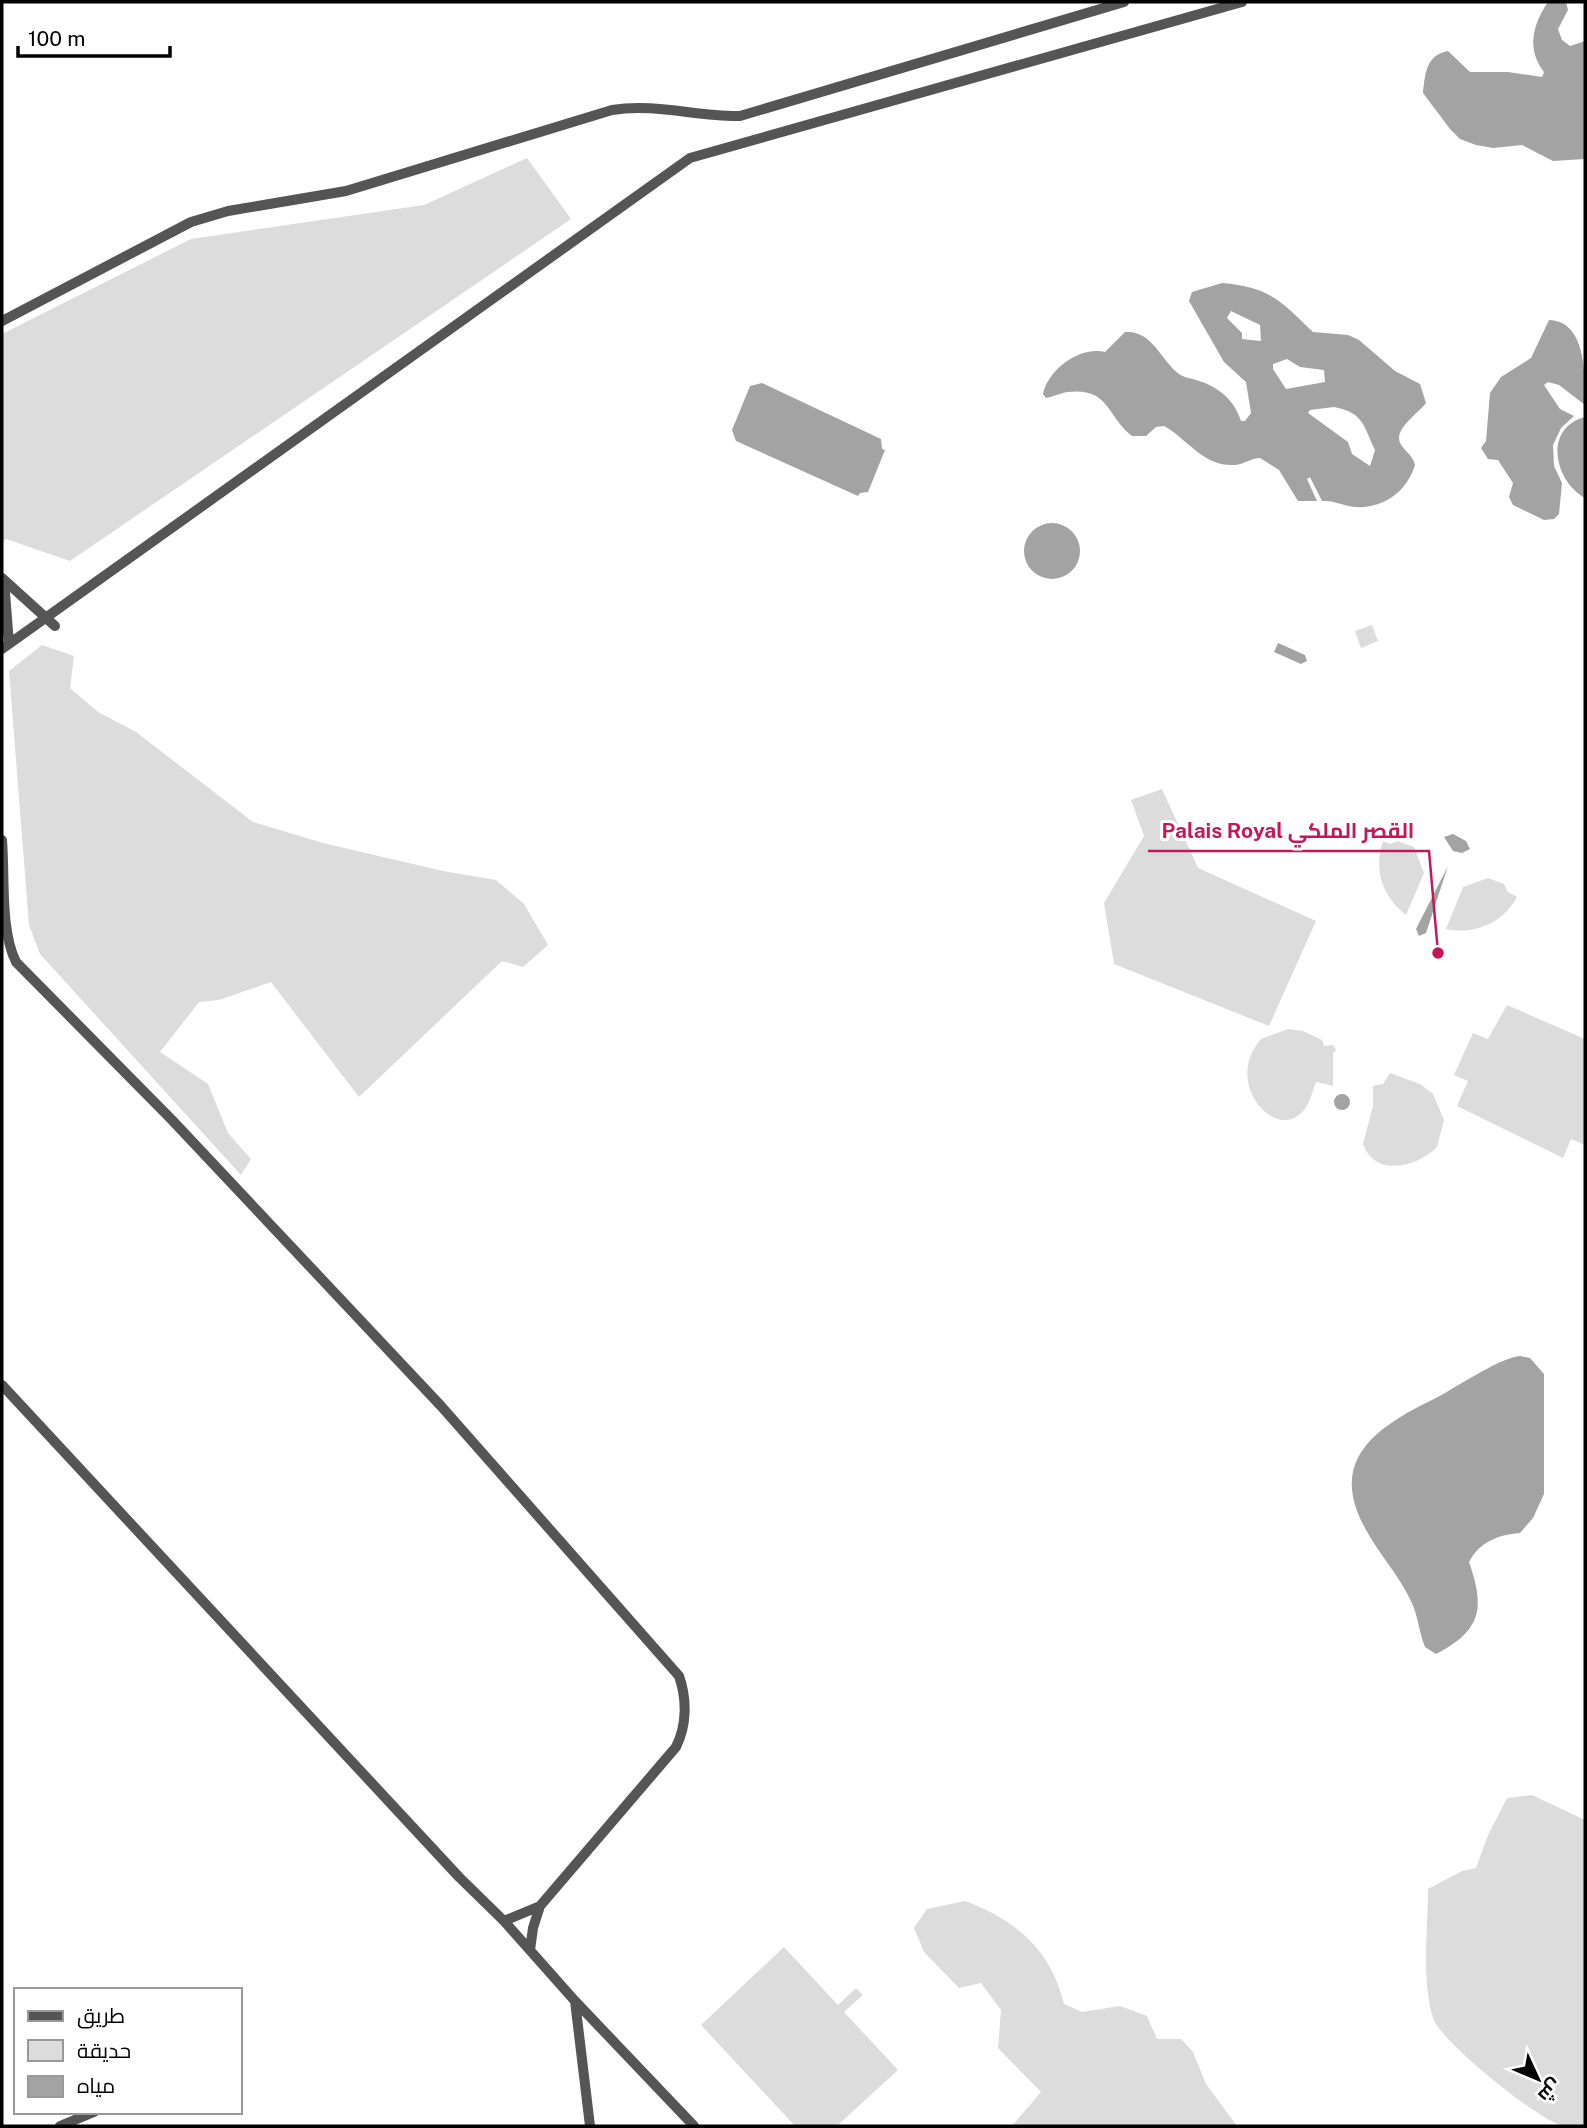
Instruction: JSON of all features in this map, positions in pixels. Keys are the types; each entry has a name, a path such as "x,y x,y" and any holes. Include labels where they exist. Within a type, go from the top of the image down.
{"street":[{"path":"2,321 191,222 214,214 346,191 612,110 654,107 715,116 740,116 1124,2"},
{"path":"5,647 690,158 1242,2"},
{"path":"3,579 55,626"},
{"path":"3,579 5,647"},
{"path":"2,840 5,929 10,954 16,962 128,1073 441,1406 679,1676 685,1704 676,1747 540,1906 530,1950"},
{"path":"2,1385 694,2126"},
{"path":"504,1921 540,1906"},
{"path":"575,2001 590,2126"},
{"path":"60,2126 89,2114"}],"green space":[{"path":"527,158 571,219 70,561 6,539 2,542 2,334 191,239 424,205"},
{"path":"1372,625 1378,641 1361,648 1355,631"},
{"path":"42,645 74,656 70,688 98,712 136,732 253,822 323,843 443,871 496,880 524,904 548,945 523,967 502,961 359,1097 271,982 219,1000 199,1002 160,1052 208,1084 228,1133 251,1159 241,1175 40,954 29,925 9,671"},
{"path":"1162,789 1198,868 1316,921 1269,1026 1114,964 1104,903 1144,836 1131,800"},
{"path":"1383,841 1390,844 1398,841 1414,847 1424,873 1406,915 1391,900 1380,872"},
{"path":"1488,878 1504,884 1508,892 1517,897 1511,906 1487,925 1467,930 1446,929 1463,887"},
{"path":"1507,1005 1585,1039 1585,1145 1571,1139 1563,1158 1457,1106 1468,1081 1454,1075 1473,1033 1488,1039"},
{"path":"1288,1029 1303,1031 1322,1040 1324,1046 1333,1045 1336,1050 1333,1053 1333,1086 1316,1082 1305,1108 1299,1115 1288,1120 1265,1112 1249,1087 1247,1072 1251,1055 1261,1039"},
{"path":"1390,1073 1420,1084 1433,1094 1444,1120 1437,1147 1419,1160 1397,1166 1377,1162 1363,1144 1373,1106 1373,1086 1383,1084"},
{"path":"1532,1795 1585,1820 1585,2126 1564,2126 1552,2121 1534,2111 1492,2079 1440,2029 1433,2018 1429,2003 1426,1970 1428,1889 1462,1871 1476,1868 1488,1835 1507,1798"},
{"path":"965,1901 1000,1918 1029,1939 1050,1968 1064,2004 1082,2012 1120,2006 1147,2016 1157,2039 1181,2039 1193,2052 1206,2084 1237,2126 1012,2126 1041,2092 998,2048 1001,2010 981,1983 959,1988 924,1952 914,1928 927,1909"},
{"path":"784,1947 838,2005 856,1988 863,1995 844,2012 898,2070 837,2126 795,2126 701,2025"}],"water":[{"path":"1548,2 1566,2 1568,10 1558,29 1562,40 1570,46 1585,41 1585,159 1553,161 1522,145 1493,148 1460,139 1423,93 1426,72 1431,61 1448,51 1470,72 1508,72 1542,77 1544,72 1533,46 1535,28"},
{"path":"1222,283 1263,292 1282,303 1313,332 1348,335 1359,340 1395,371 1420,384 1426,403 1406,423 1400,434 1399,440 1415,465 1400,490 1375,505 1351,506 1322,501 1310,477 1307,479 1317,501 1298,501 1279,470 1260,458 1235,465 1214,462 1164,426 1156,427 1146,436 1132,436 1100,398 1092,394 1067,392 1046,398 1043,394 1051,376 1066,362 1085,353 1105,352 1125,332 1134,333 1149,340 1179,374 1219,391 1235,407 1241,421 1245,421 1251,413 1246,382 1224,362 1189,301 1192,292","holes":["1231,311 1260,325 1261,341 1242,339 1242,333 1227,318","1287,359 1300,367 1324,370 1325,382 1286,389 1273,369 1273,364","1334,407 1357,417 1365,427 1375,450 1370,466 1352,454 1348,442 1308,413 1310,410"]},
{"path":"1549,320 1561,323 1571,330 1577,340 1584,366 1585,405 1559,385 1548,382 1544,385 1560,409 1574,416 1561,428 1553,445 1554,466 1562,483 1559,514 1554,519 1544,520 1513,505 1509,497 1513,483 1498,460 1488,459 1481,448 1486,441 1490,393 1501,377 1531,358"},
{"path":"762,383 881,439 882,449 885,450 868,492 858,496 736,441 732,430 750,386"},
{"path":"1585,417 1585,498 1574,490 1560,468 1558,443 1563,432 1572,423"},
{"path":"1052,523 1063,525 1072,531 1078,540 1078,562 1072,571 1063,577 1052,579 1041,577 1032,571 1026,562 1024,551 1026,540 1032,531 1041,525"},
{"path":"1278,643 1305,655 1307,661 1301,664 1274,652"},
{"path":"1453,834 1466,841 1470,849 1462,853 1453,851 1444,837"},
{"path":"1448,866 1426,933 1419,936 1416,929"},
{"path":"1342,1094 1350,1102 1342,1110 1334,1102"},
{"path":"1520,1356 1530,1358 1544,1374 1544,1494 1533,1518 1520,1533 1490,1541 1473,1555 1469,1562 1477,1592 1476,1616 1463,1636 1436,1654 1425,1647 1411,1601 1365,1528 1355,1504 1352,1484 1355,1465 1363,1450 1391,1423 1488,1368"}],"place":[{"name":"Palais Royal القصر الملكي","path":"1438,953"}]}
